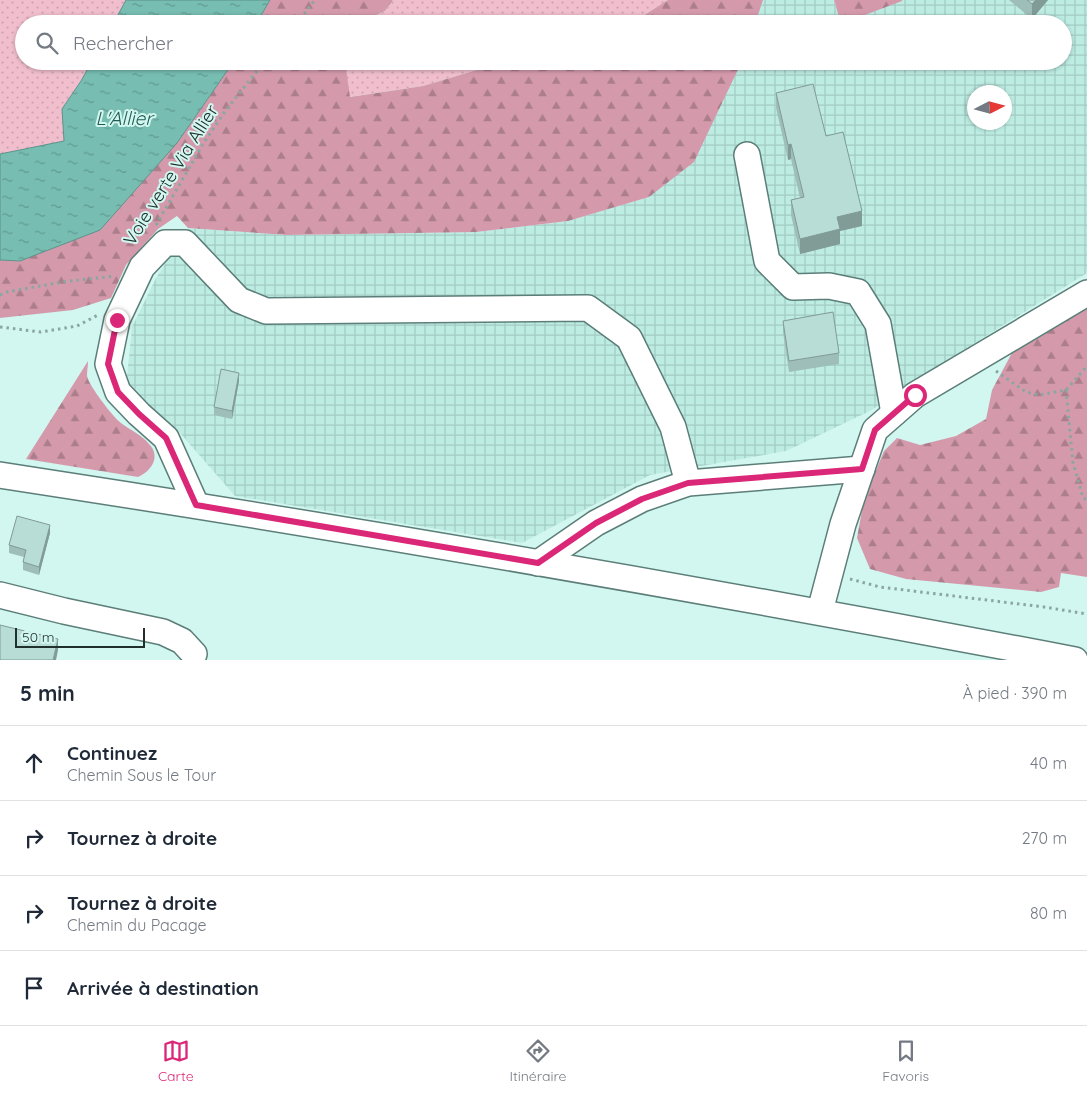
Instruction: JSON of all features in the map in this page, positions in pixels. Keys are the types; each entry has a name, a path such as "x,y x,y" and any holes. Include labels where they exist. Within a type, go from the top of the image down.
{"street":[{"path":"747,155 767,261 794,287 829,286 858,292 878,324 894,413"},
{"path":"196,505 166,438 118,392 108,364 117,320 142,267 165,243 185,243 239,300 266,310 588,308 630,338 673,427 688,483"},
{"path":"820,611 843,524 875,430 915,395 1087,294"},
{"path":"538,563 596,523 642,499 688,483 862,469"},
{"path":"0,475 196,505 820,611 1075,660"},
{"path":"0,594 64,611 163,632 182,642 194,654"}],"path":[{"path":"303,15 315,0"},
{"name":"Voie verte Via Allier","path":"152,231 203,144 226,110 258,70"},
{"path":"0,295 62,282 116,276"},
{"path":"0,327 42,332 77,326 101,313"},
{"path":"976,359 1008,378 1026,392 1040,395 1066,390 1087,366"},
{"path":"1066,390 1073,463 1083,498 1087,500"},
{"path":"830,573 880,587 1044,606 1087,614"}],"shaded area":[{"path":"0,0 126,0 118,15 15,15 15,70 87,70 62,109 64,141 0,154"},
{"path":"393,0 668,0 644,15 376,15 385,11"},
{"path":"763,0 834,0 838,15 758,15"},
{"path":"902,0 1087,0 1087,273 901,389 872,410 786,451 650,475 522,543 235,496 173,425 126,386 132,327 156,278 188,228 287,235 476,232 568,221 649,197 736,70 1072,70 1072,15 864,15"},
{"path":"346,70 477,70 423,86 349,97"}],"green space":[{"path":"270,0 393,0 385,11 376,15 261,15"},
{"path":"668,0 763,0 758,15 644,15"},
{"path":"834,0 902,0 865,15 838,15"},
{"path":"228,70 346,70 350,97 423,86 477,70 738,70 694,162 649,197 568,221 476,232 287,235 188,228 177,216 158,229 126,265 111,298 73,310 0,318 0,260 20,261 177,143"},
{"path":"1087,307 1087,577 1061,573 1059,587 1041,592 906,579 870,569 857,538 864,499 884,451 897,438 920,445 956,436 986,419 992,390 1013,351"},
{"path":"88,361 87,376 102,401 117,420 143,438 153,449 154,458 151,467 138,477 26,459"}],"water":[{"path":"126,0 270,0 261,15 118,15"},
{"name":"L'Allier","path":"87,70 228,70 177,143 100,230 20,261 0,260 0,154 64,141 62,109"}],"building":[{"path":"1027,0 1036,0 1032,4"},
{"path":"813,84 826,136 843,132 862,211 837,217 840,229 800,239 791,200 804,197 791,144 788,145 776,93"},
{"path":"833,312 839,353 789,361 783,321"},
{"path":"221,369 239,373 232,411 214,407"},
{"path":"17,516 50,525 39,567 23,562 26,550 9,545"},
{"path":"0,625 58,639 53,660 0,660"}],"route":[{"path":"117,320 108,364 118,392 166,438 196,505 538,563 596,523 642,499 688,483 862,469 875,430 915,395"}]}
